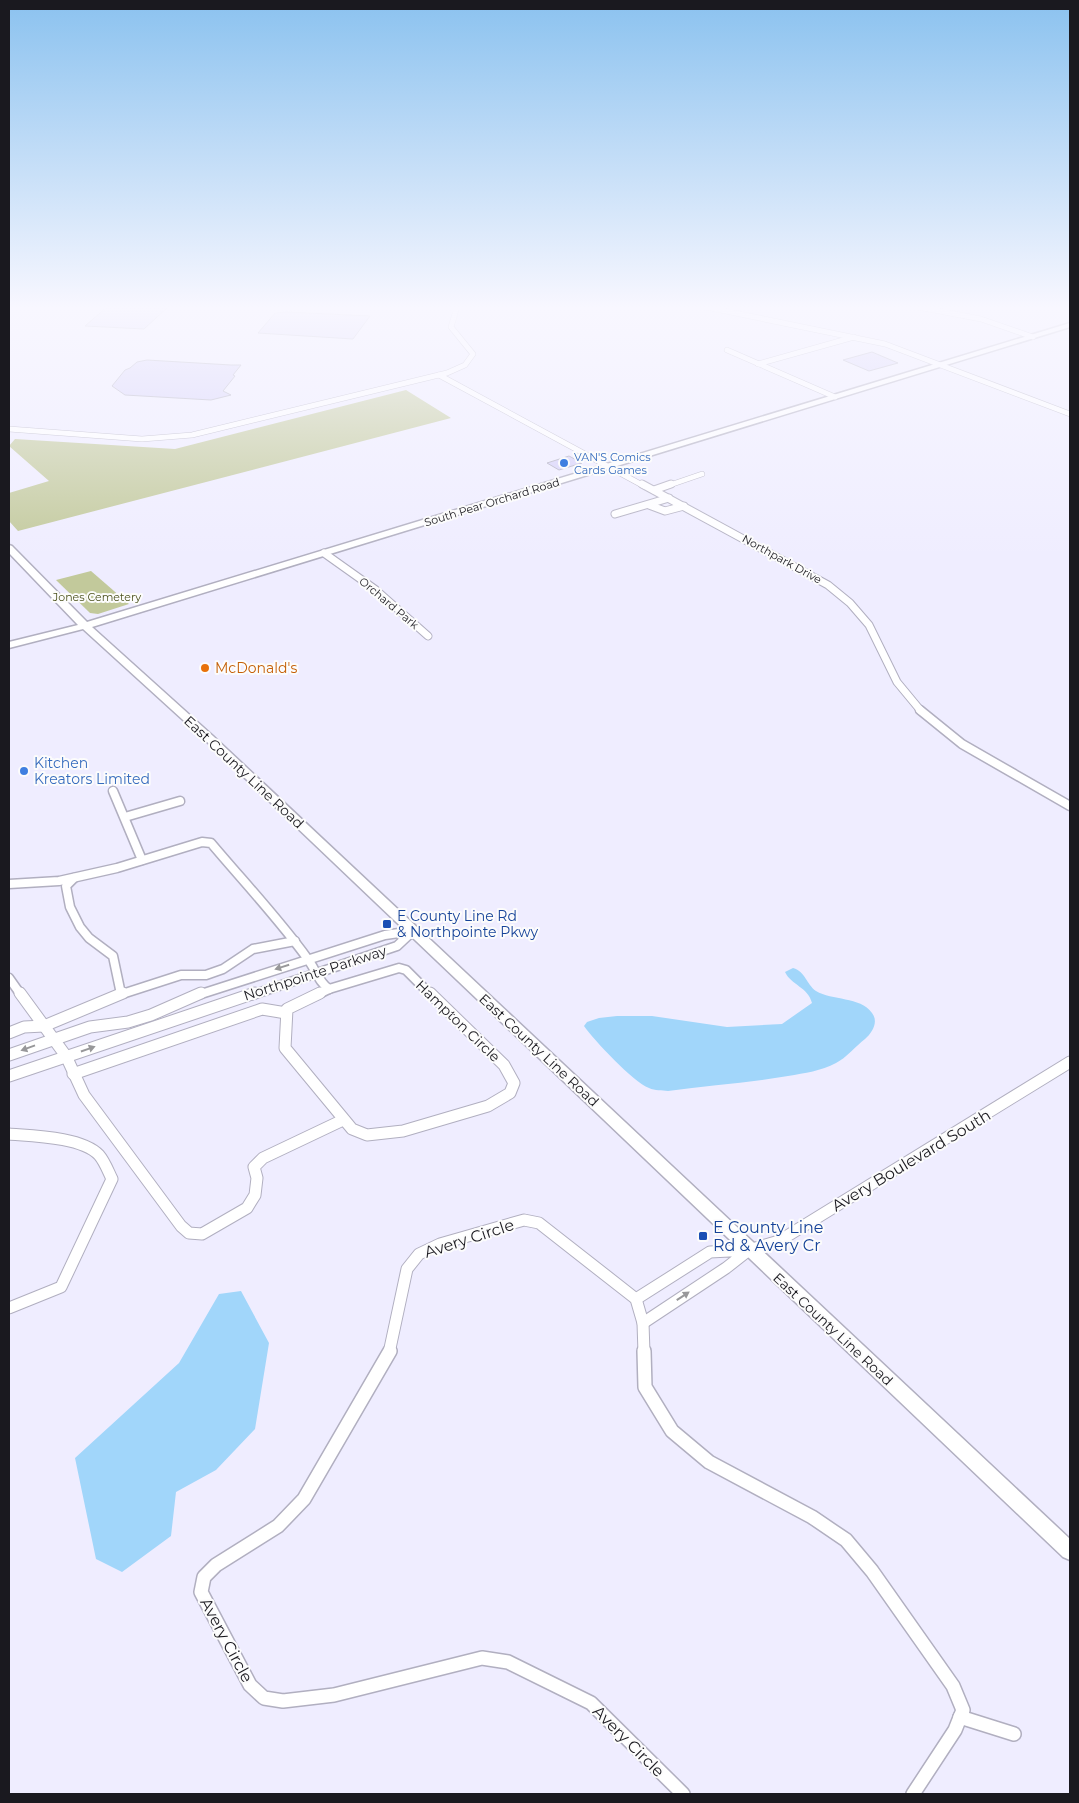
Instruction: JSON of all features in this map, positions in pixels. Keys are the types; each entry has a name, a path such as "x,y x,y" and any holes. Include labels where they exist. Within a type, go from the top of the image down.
{"street":[{"path":"9,429 131,438 172,438 374,391"},
{"name":"Northpark Drive","path":"469,391 814,577 838,593 868,623 879,640 896,682 919,709 952,736 1070,806"},
{"path":"822,391 836,397"},
{"name":"South Pear Orchard Road","path":"9,645 85,626 855,391"},
{"path":"1011,391 1070,414"},
{"path":"1062,411 1070,410"},
{"path":"654,490 702,474"},
{"path":"615,514 669,498"},
{"path":"649,505 665,511 684,506"},
{"name":"East County Line Road","path":"9,548 85,626 208,738 1070,1551"},
{"name":"Orchard Park","path":"324,554 376,590 428,636"},
{"path":"113,791 142,860"},
{"path":"125,817 180,801"},
{"path":"9,884 59,881 75,878 202,842 211,843 295,941 317,972 322,985 329,989"},
{"path":"75,878 66,886 66,900 73,915 88,937 110,952 116,961 116,977 122,994"},
{"name":"Northpointe Parkway","path":"9,1056 90,1027 128,1022 204,992 385,935 413,931"},
{"name":"Northpointe Parkway","path":"9,1076 397,946 413,931"},
{"path":"9,1033 24,1026 44,1026 122,994 181,975 206,975 223,969 253,949 295,941"},
{"name":"Hampton Circle","path":"399,968 406,970 504,1065 514,1083 510,1093 488,1106 448,1116 403,1131 367,1135 352,1129 285,1048 287,1009 329,989 399,968"},
{"path":"9,978 66,1056 84,1095 181,1226 189,1233 202,1234 247,1208 256,1195 257,1178 254,1167 263,1158 343,1120"},
{"path":"73,1074 262,1009 286,1013"},
{"name":"Avery Boulevard South","path":"749,1250 779,1241 1070,1062"},
{"path":"9,1134 65,1142 92,1149 104,1160 112,1179 61,1287 9,1308"},
{"name":"Avery Circle","path":"636,1299 539,1223 524,1220 440,1244 419,1254 407,1269 392,1348 304,1499 278,1526 210,1571 204,1577 201,1592 250,1685 264,1698 283,1701 334,1695 482,1658 508,1662 591,1703 683,1794"},
{"path":"749,1250 710,1252 636,1299 643,1323 645,1387 672,1432 708,1462 812,1517 846,1540 872,1571 953,1686 963,1710 955,1730 913,1794"},
{"path":"643,1323 726,1268 749,1250"},
{"path":"960,1717 1014,1734"}],"green space":[{"path":"402,391 408,391 451,418 18,531 9,521 9,493 49,481 9,446 15,439 175,449"},
{"name":"Jones Cemetery","path":"91,571 129,604 98,614 90,613 56,580"}],"water":[{"path":"793,968 801,972 816,991 860,1004 867,1008 874,1016 875,1024 868,1037 840,1061 819,1070 758,1080 668,1091 654,1090 642,1084 624,1069 584,1026 587,1022 599,1018 617,1016 652,1016 727,1027 782,1024 812,1003 807,993 791,980 785,972"},
{"path":"241,1291 269,1343 255,1429 216,1470 176,1492 171,1536 122,1572 96,1559 75,1458 179,1363 219,1294"}],"building":[{"path":"119,391 223,391 231,395 211,400 125,395"},
{"name":"VAN'S Comics Cards Games","path":"569,456 582,463 559,470 547,463"}],"place":[{"name":"VAN'S Comics Cards Games","path":"564,463"},
{"name":"McDonald's","path":"205,668"},
{"name":"Kitchen Kreators Limited","path":"24,771"},
{"name":"E County Line Rd & Northpointe Pkwy","path":"387,924"},
{"name":"E County Line Rd & Avery Cr","path":"703,1236"}]}
